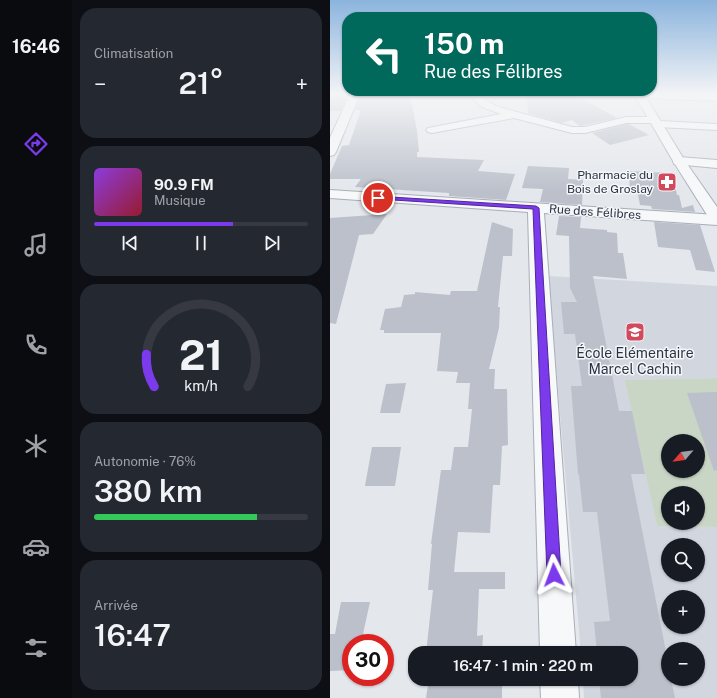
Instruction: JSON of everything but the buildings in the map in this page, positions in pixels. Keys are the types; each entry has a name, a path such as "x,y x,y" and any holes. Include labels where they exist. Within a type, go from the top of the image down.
{"street":[{"path":"330,152 341,127"},
{"path":"432,130 451,127"},
{"path":"559,127 572,130 585,130 599,127"},
{"path":"659,127 717,219"},
{"path":"679,161 717,164"},
{"name":"Rue des Félibres","path":"330,194 717,219"},
{"path":"536,208 558,646"},
{"path":"559,686 560,698"}],"shaded area":[{"path":"548,276 717,286 717,378 626,380 657,526 661,526 661,530 705,530 705,527 717,527 717,698 584,698 583,686 638,686 638,646 580,646"}],"green space":[{"path":"717,378 717,527 705,527 705,486 661,486 661,526 657,526 625,380"}],"place":[{"name":"Pharmacie du Bois de Groslay","path":"667,182"},
{"name":"École Elémentaire Marcel Cachin","path":"635,332"}],"route":[{"path":"378,198 536,208 554,575"}]}
